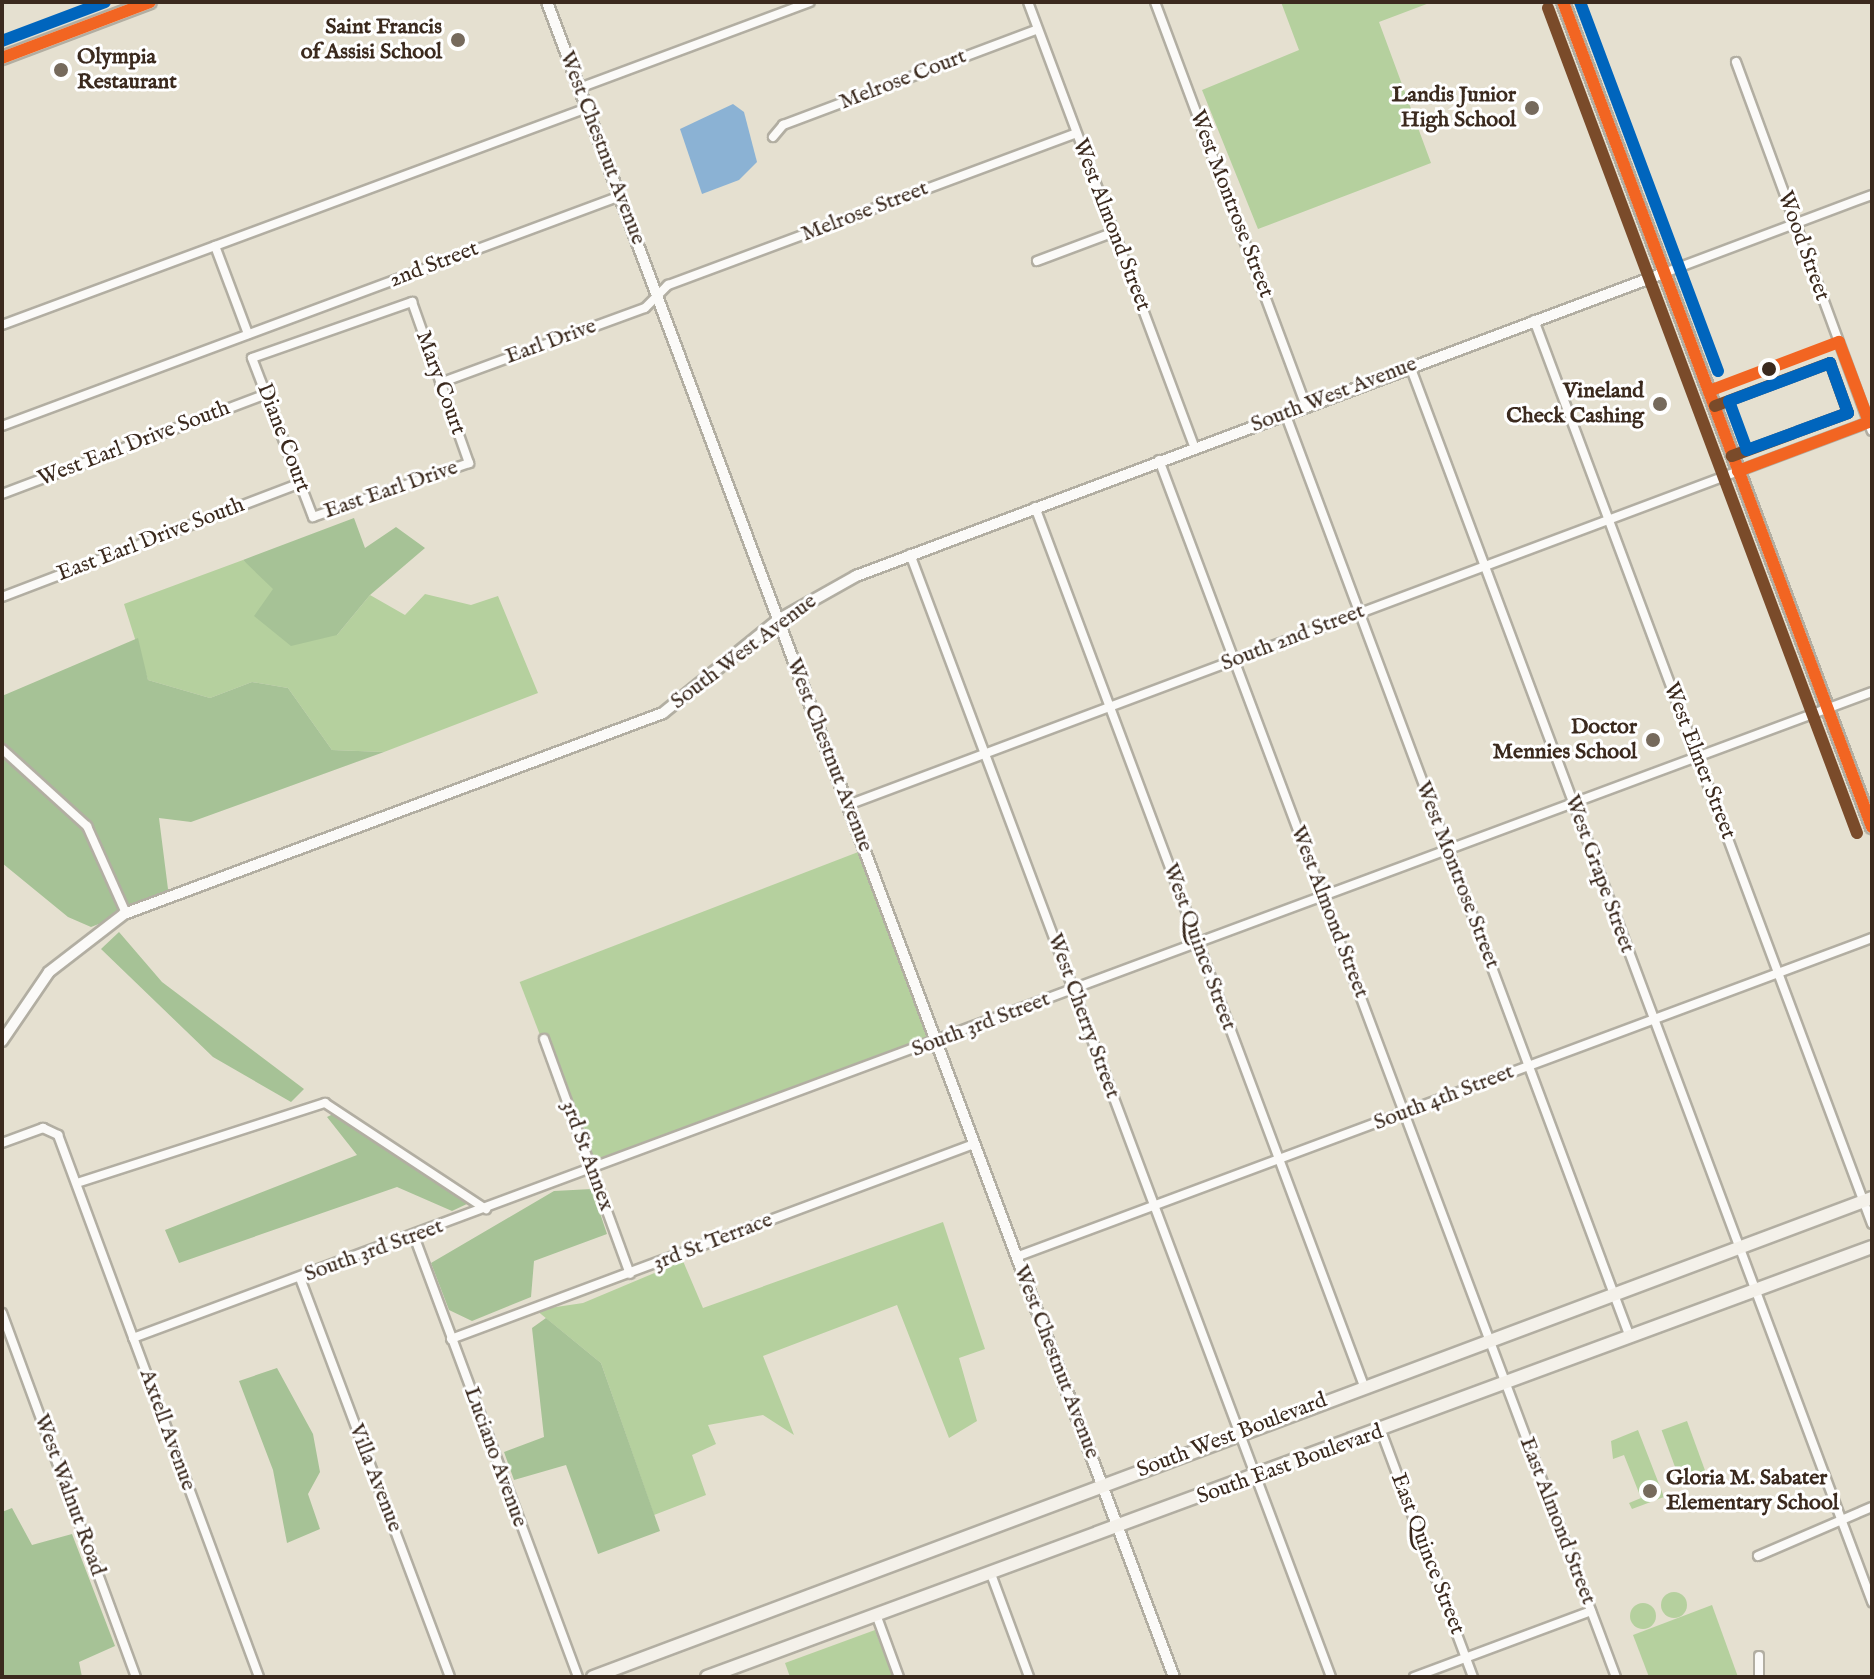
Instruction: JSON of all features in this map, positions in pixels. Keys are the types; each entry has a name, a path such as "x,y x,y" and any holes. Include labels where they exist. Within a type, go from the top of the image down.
{"main road":[{"path":"2,58 150,2"},
{"path":"1563,2 1872,827"},
{"name":"South West Boulevard","path":"593,1677 1868,1199"},
{"name":"South East Boulevard","path":"707,1677 1257,1478 1872,1247"}],"street":[{"name":"West Chestnut Avenue","path":"547,2 1174,1677"},
{"path":"579,88 810,2"},
{"name":"West Almond Street","path":"1028,2 1194,447"},
{"name":"West Montrose Street","path":"1155,2 1306,405"},
{"name":"Melrose Court","path":"773,137 783,125 1038,29"},
{"name":"Wood Street","path":"1736,62 1871,424"},
{"path":"2,325 587,108"},
{"name":"Melrose Street","path":"657,295 1076,133"},
{"path":"1664,273 1872,195"},
{"name":"2nd Street","path":"2,426 620,196"},
{"path":"1037,261 1114,232"},
{"path":"215,246 248,334"},
{"name":"South West Avenue","path":"2,1041 49,972 126,913 663,713 778,620 910,554 1664,273"},
{"name":"Earl Drive","path":"440,383 645,308 657,295"},
{"name":"Mary Court","path":"412,302 469,463"},
{"name":"Diane Court","path":"313,517 252,358 412,302"},
{"name":"West Elmer Street","path":"1534,320 1778,973 1868,1199 1872,1224"},
{"name":"West Grape Street","path":"1410,366 1872,1602"},
{"name":"West Earl Drive South","path":"2,494 266,394"},
{"name":"West Montrose Street","path":"1285,413 1630,1337"},
{"name":"South 2nd Street","path":"848,805 1609,519 1871,424"},
{"name":"West Almond Street","path":"1159,460 1498,1364"},
{"name":"East Earl Drive","path":"313,517 469,463"},
{"name":"East Earl Drive South","path":"2,597 300,483"},
{"name":"West Quince Street","path":"1035,507 1364,1386"},
{"name":"West Cherry Street","path":"910,554 1331,1677"},
{"name":"South 3rd Street","path":"133,1338 937,1042 1872,692"},
{"path":"2,749 87,826 126,913"},
{"name":"South 4th Street","path":"1016,1257 1872,938"},
{"name":"3rd St Annex","path":"544,1039 630,1274"},
{"path":"77,1183 325,1103 343,1109 486,1209"},
{"name":"Axtell Avenue","path":"2,1143 51,1129 77,1183 259,1677"},
{"name":"3rd St Terrace","path":"451,1339 974,1144"},
{"name":"Luciano Avenue","path":"414,1236 578,1677"},
{"name":"Villa Avenue","path":"300,1278 450,1677"},
{"name":"West Walnut Road","path":"2,1313 136,1677"},
{"name":"East Almond Street","path":"1498,1364 1616,1677"},
{"name":"East Quince Street","path":"1381,1431 1473,1677"},
{"path":"1758,1556 1840,1518 1872,1507"},
{"path":"991,1574 1029,1677"},
{"path":"1414,1677 1591,1611"},
{"path":"877,1617 899,1677"},
{"path":"1759,1656 1759,1677"}],"green space":[{"path":"1281,2 1432,2 1379,22 1431,163 1258,229 1202,90 1299,50"},
{"path":"354,518 365,548 396,527 425,548 370,595 337,635 291,646 254,616 273,589 243,560"},
{"path":"243,560 337,635 370,595 405,615 425,594 471,605 498,596 538,693 384,752 332,750 288,688 252,682 210,698 148,680 124,604"},
{"path":"138,638 148,680 210,698 252,682 288,688 332,750 384,752 191,822 159,818 169,897 91,927 68,917 2,863 2,696"},
{"path":"866,849 939,1040 593,1173 520,982"},
{"path":"119,932 162,982 304,1089 291,1102 213,1057 101,949"},
{"path":"337,1112 469,1203 452,1211 397,1187 179,1263 165,1230 357,1155 327,1117"},
{"path":"592,1189 607,1234 534,1261 531,1297 472,1321 449,1310 431,1263 554,1191"},
{"path":"943,1222 985,1349 959,1358 977,1421 949,1438 897,1305 763,1356 794,1435 763,1415 708,1425 716,1444 692,1455 706,1495 654,1515 601,1363 536,1310 583,1303 683,1261 703,1308"},
{"path":"546,1318 601,1363 660,1531 598,1554 566,1465 514,1480 504,1452 544,1437 532,1328"},
{"path":"277,1368 313,1434 320,1472 308,1494 320,1529 287,1543 273,1470 239,1381"},
{"path":"1687,1421 1706,1474 1681,1483 1662,1430"},
{"path":"1638,1430 1664,1497 1632,1509 1629,1503 1641,1498 1624,1455 1613,1459 1611,1441"},
{"path":"12,1508 32,1545 72,1534 115,1646 79,1662 82,1677 2,1677 2,1512"},
{"path":"1674,1592 1683,1596 1687,1605 1683,1614 1674,1618 1665,1614 1661,1605 1665,1596"},
{"path":"1643,1603 1652,1607 1656,1616 1652,1625 1643,1629 1634,1625 1630,1616 1634,1607"},
{"path":"1712,1605 1738,1677 1649,1677 1633,1635"},
{"path":"875,1630 893,1677 790,1677 785,1663"}],"water":[{"path":"733,104 744,112 757,162 739,180 702,194 680,129"}],"transit line":[{"path":"2,41 105,2"},
{"path":"2,58 150,2"},
{"path":"1563,2 1872,827"},
{"path":"1580,2 1718,371"},
{"path":"1548,8 1857,833"},
{"path":"1709,391 1839,342 1869,422 1738,471"},
{"path":"1715,406 1830,363 1848,413 1732,456"},
{"path":"1830,363 1848,413 1747,450 1729,401 1830,363"}],"place":[{"name":"Saint Francis of Assisi School","path":"458,40"},
{"name":"Olympia Restaurant","path":"61,70"},
{"name":"Landis Junior High School","path":"1532,108"},
{"name":"Vineland Check Cashing","path":"1660,404"},
{"name":"Doctor Mennies School","path":"1653,740"},
{"name":"Gloria M. Sabater Elementary School","path":"1650,1491"}]}
